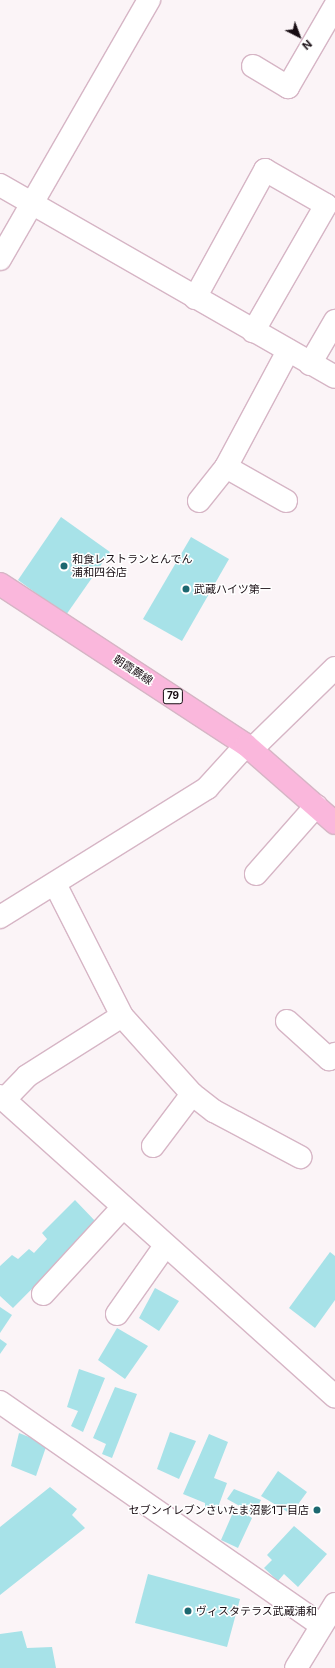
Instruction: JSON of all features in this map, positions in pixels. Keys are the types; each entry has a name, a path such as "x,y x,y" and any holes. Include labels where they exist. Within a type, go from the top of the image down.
{"main road":[{"name":"朝霞蕨線","path":"0,584 249,747 335,823"}],"street":[{"path":"0,258 149,0"},
{"path":"253,66 288,87 335,6"},
{"path":"195,298 265,170 326,205 253,332"},
{"path":"0,185 253,332 335,377"},
{"path":"310,364 335,321"},
{"path":"199,501 226,467 288,351"},
{"path":"226,467 286,501"},
{"path":"0,917 207,788 335,668"},
{"path":"256,874 316,806"},
{"path":"55,884 122,1016 192,1094 214,1111 300,1157"},
{"path":"122,1016 27,1076 2,1098 122,1208 335,1397"},
{"path":"287,1021 329,1059 335,1054"},
{"path":"153,1146 192,1094"},
{"path":"43,1294 122,1208"},
{"path":"117,1314 165,1246"},
{"path":"0,1402 321,1625"},
{"path":"296,1668 335,1604"}],"building":[{"name":"和食レストランとんでん 浦和四谷店","path":"61,517 110,552 66,615 18,580"},
{"name":"武蔵ハイツ第一","path":"191,537 229,559 182,641 143,619"},
{"path":"75,1200 97,1223 13,1308 0,1296 0,1266 12,1255 18,1259 29,1249 34,1253 47,1239 42,1233"},
{"path":"330,1252 335,1256 335,1300 315,1328 289,1308"},
{"path":"155,1288 179,1301 159,1331 139,1318"},
{"path":"0,1307 12,1315 0,1333"},
{"path":"117,1328 148,1346 125,1379 98,1360"},
{"path":"0,1339 7,1344 0,1354"},
{"path":"79,1369 105,1378 83,1432 71,1426 78,1411 67,1407"},
{"path":"115,1387 137,1394 112,1458 102,1454 106,1444 93,1438"},
{"path":"170,1432 196,1441 179,1479 157,1469"},
{"path":"19,1433 47,1444 36,1476 11,1466"},
{"path":"209,1434 228,1442 214,1478 227,1483 217,1510 205,1508 205,1503 183,1494"},
{"path":"278,1471 307,1492 291,1514 261,1496"},
{"path":"50,1487 77,1509 72,1515 85,1528 0,1595 0,1527"},
{"path":"234,1489 261,1500 254,1514 227,1499"},
{"path":"235,1508 252,1518 238,1548 221,1540"},
{"path":"294,1526 327,1554 298,1587 284,1574 278,1581 264,1568 272,1560 267,1555"},
{"name":"ヴィスタテラス武蔵浦和","path":"148,1574 240,1599 227,1647 135,1623"},
{"path":"22,1631 27,1648 52,1647 56,1668 0,1668 0,1634"}],"place":[{"name":"和食レストランとんでん 浦和四谷店","path":"64,566"},
{"name":"武蔵ハイツ第一","path":"186,589"},
{"name":"セブンイレブンさいたま沼影1丁目店","path":"317,1510"},
{"name":"ヴィスタテラス武蔵浦和","path":"188,1611"}]}
